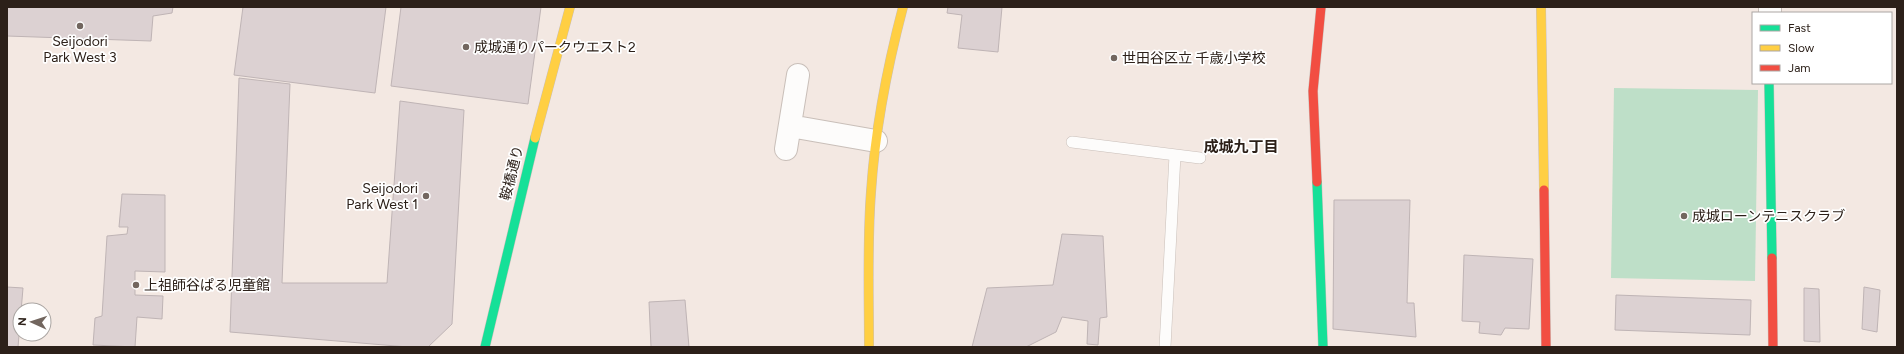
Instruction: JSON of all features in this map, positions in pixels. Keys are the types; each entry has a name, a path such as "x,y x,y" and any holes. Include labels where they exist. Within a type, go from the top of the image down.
{"street":[{"name":"鞍橋通り","path":"485,347 536,136 570,7"},
{"path":"869,347 870,223 876,141 893,45 903,7"},
{"path":"1321,7 1313,91 1323,347"},
{"path":"1541,7 1546,347"},
{"path":"786,149 798,75"},
{"path":"1769,84 1773,347"},
{"path":"790,126 876,141"}],"lane":[{"path":"1072,142 1200,158"},
{"path":"1165,347 1175,155"}],"green space":[{"name":"成城ローンテニスクラブ","path":"1614,88 1758,90 1755,281 1611,278"}],"building":[{"name":"Seijodori Park West 3","path":"7,7 173,7 172,13 153,16 151,41 7,36"},
{"path":"243,7 386,7 375,93 234,75"},
{"name":"成城通りパークウエスト2","path":"401,7 541,7 528,104 391,86"},
{"path":"948,7 1002,7 998,52 958,48 962,15 947,13"},
{"name":"Seijodori Park West 1","path":"239,78 290,84 282,283 387,283 400,101 464,110 452,324 428,347 408,347 230,332"},
{"path":"122,194 165,195 165,272 135,271 135,295 163,296 162,319 137,317 135,347 93,345 95,318 102,316 107,236 127,234 128,227 119,227"},
{"path":"1334,200 1410,200 1407,303 1414,303 1416,337 1333,329"},
{"path":"1062,234 1103,236 1107,317 1100,318 1098,345 1087,344 1088,321 1062,317 1056,332 1026,347 972,347 987,288 1053,285"},
{"path":"1464,255 1533,259 1529,329 1505,328 1501,335 1479,333 1480,322 1462,321"},
{"path":"7,287 23,288 22,302 12,302 12,342 18,342 18,347 7,347"},
{"path":"1864,287 1880,290 1877,332 1862,329"},
{"path":"1804,288 1819,289 1820,342 1804,341"},
{"path":"1616,295 1751,300 1750,335 1615,330"},
{"path":"685,300 689,347 651,347 649,302"}],"traffic: fast":[{"path":"1769,84 1772,258"},
{"path":"485,347 535,138"},
{"path":"1317,182 1323,347"}],"traffic: slow":[{"path":"535,138 570,7"},
{"path":"869,347 869,231 875,146 882,99 903,7"},
{"path":"1541,7 1544,190"}],"traffic: jam":[{"path":"1317,182 1313,91 1321,7"},
{"path":"1544,190 1546,347"},
{"path":"1772,258 1773,347"}],"place":[{"name":"Seijodori Park West 3","path":"80,26"},
{"name":"成城通りパークウエスト2","path":"466,47"},
{"name":"世田谷区立 千歳小学校","path":"1114,58"},
{"name":"Seijodori Park West 1","path":"426,196"},
{"name":"成城ローンテニスクラブ","path":"1684,216"},
{"name":"上祖師谷ぱる児童館","path":"136,285"}],"district":[{"name":"成城九丁目","path":"1241,147"}]}
